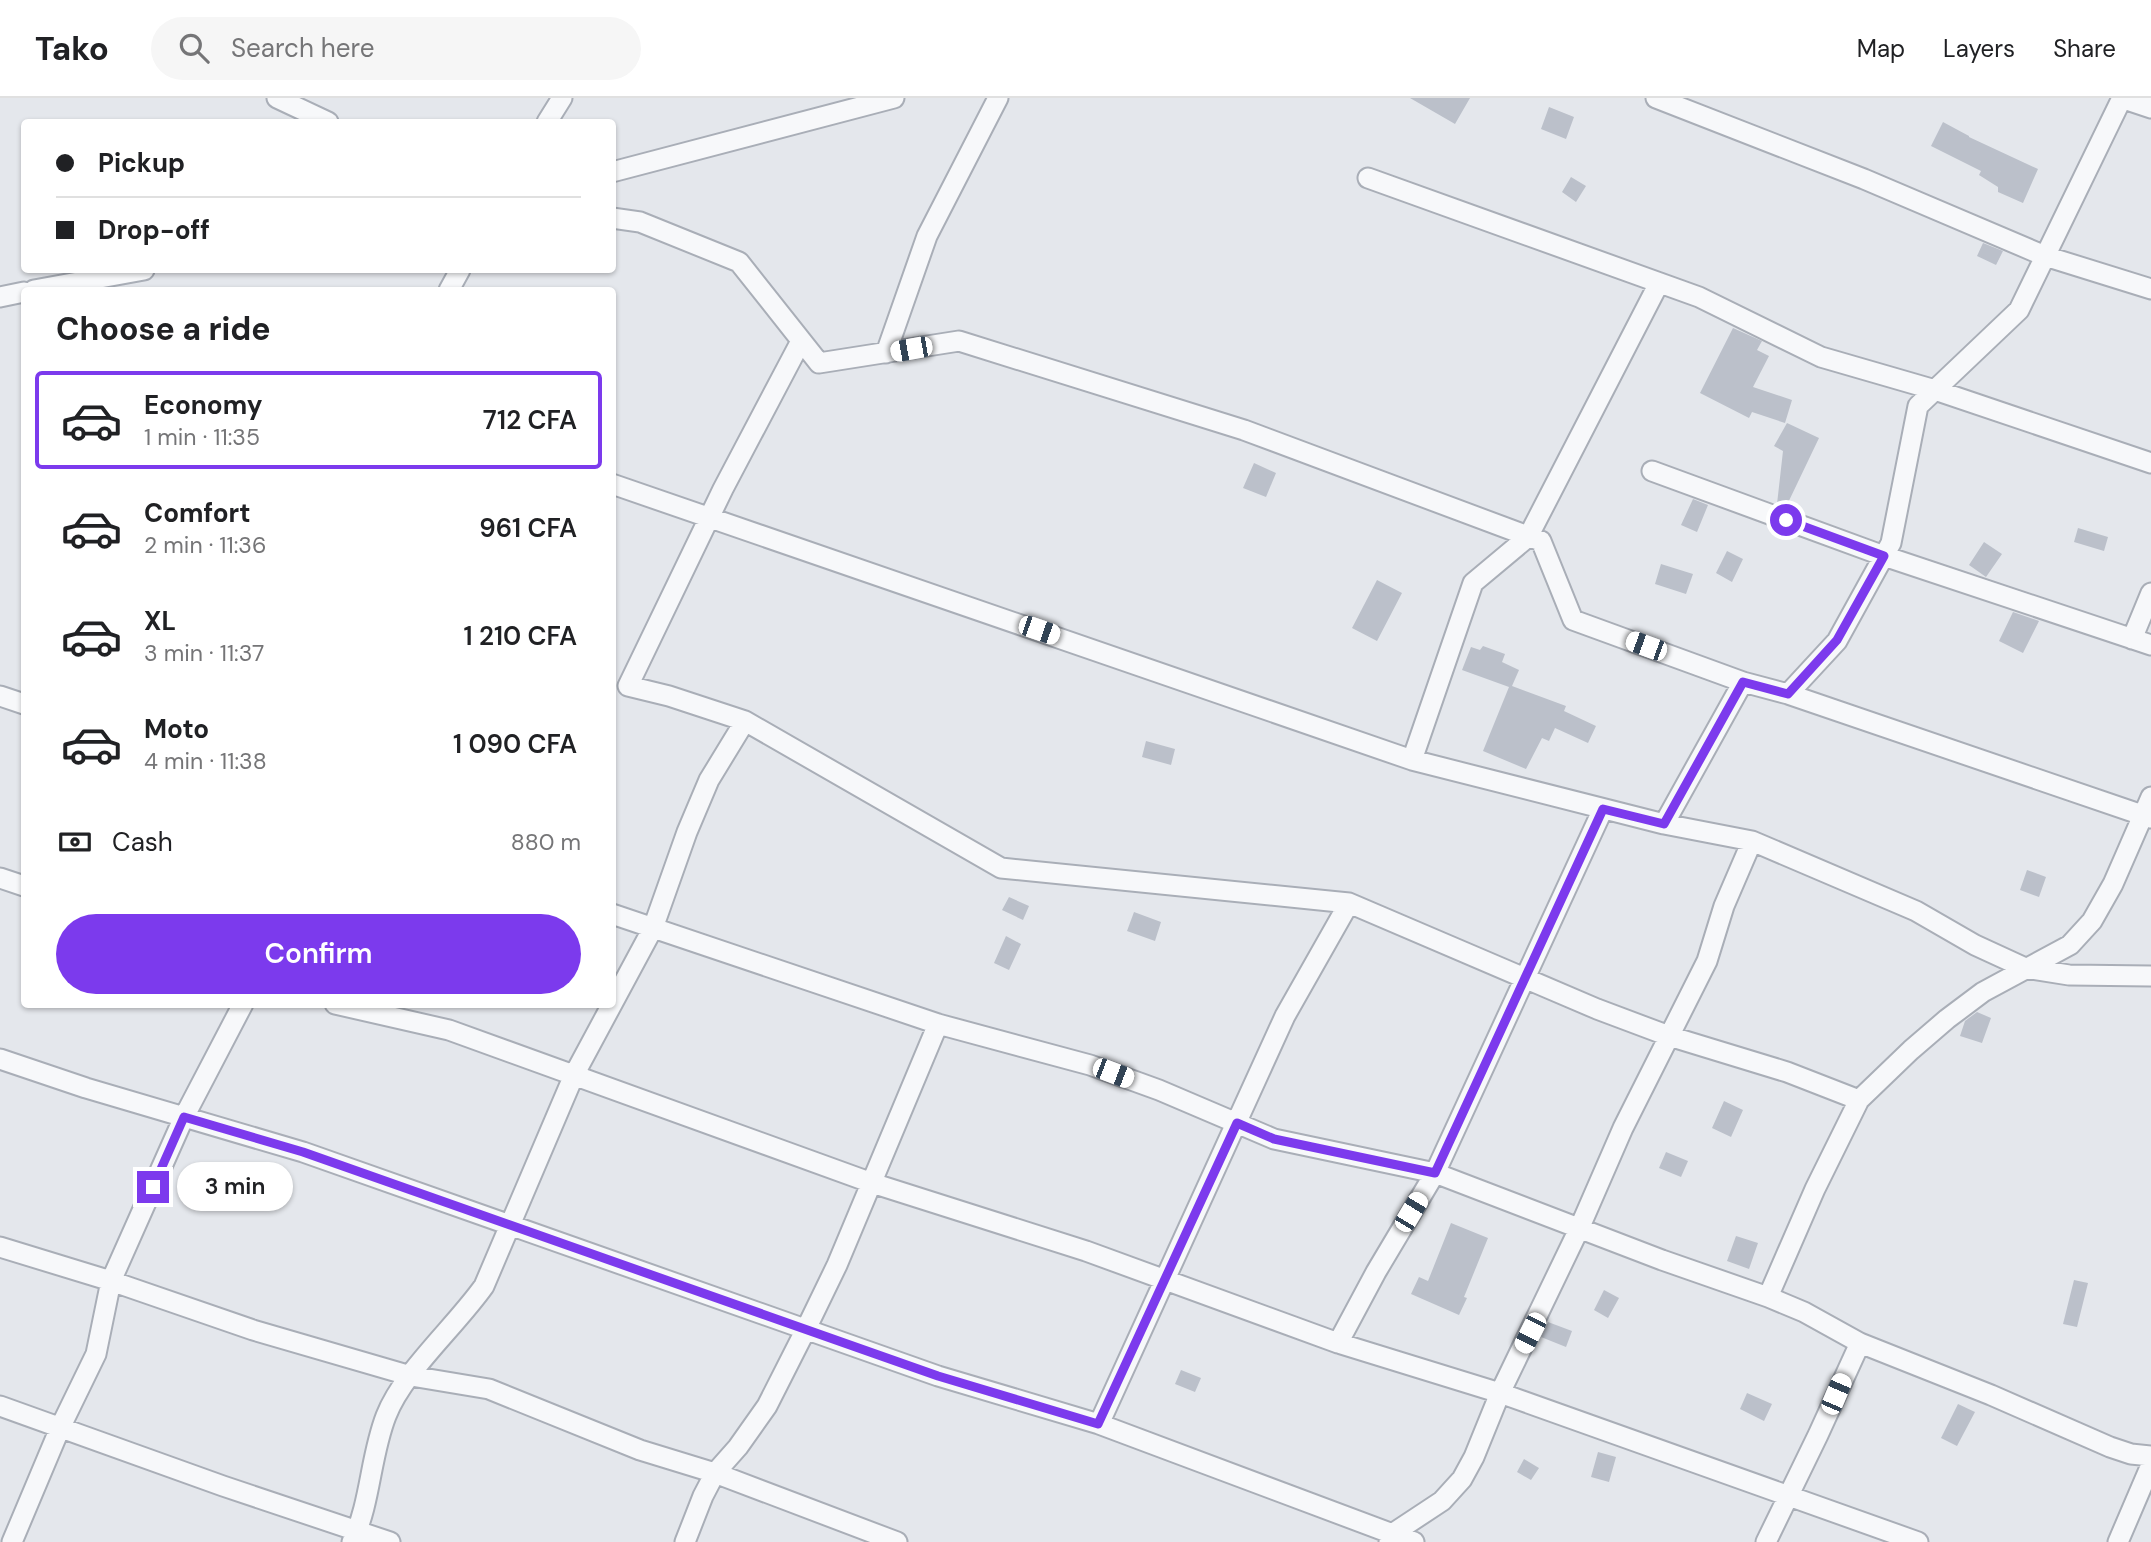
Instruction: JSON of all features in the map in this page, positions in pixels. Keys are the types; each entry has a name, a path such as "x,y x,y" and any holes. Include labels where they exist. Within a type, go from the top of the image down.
{"street":[{"path":"277,98 322,119"},
{"path":"549,119 562,98"},
{"path":"616,171 894,98"},
{"path":"886,353 927,236 998,98"},
{"path":"1656,98 1864,179 2045,256 2151,289"},
{"path":"1788,694 1837,640 1892,543 1919,406 2019,310 2121,98 2151,108"},
{"path":"1368,178 1699,298 1821,357 1935,390 2151,463"},
{"path":"616,219 640,222 739,262 819,363 959,341 1244,430 1541,541 1573,620 1743,682 1788,694 2149,811 2092,921 2070,945 1983,992 1895,1064 1859,1100 1815,1189 1768,1297"},
{"path":"50,287 128,273"},
{"path":"1412,760 1473,583 1528,537 1658,283"},
{"path":"0,297 21,293"},
{"path":"801,341 620,683 745,721 1001,868 1349,903 1524,980 1669,1036 1787,1072 1859,1100"},
{"path":"1652,471 1884,556 2142,642 2151,593"},
{"path":"616,485 1412,760 1664,824 1752,841 1916,911 1975,945 2025,968 2068,975 2151,976"},
{"path":"1664,824 1743,682"},
{"path":"0,696 21,703"},
{"path":"616,999 653,928 687,832 709,780 745,721"},
{"path":"1338,1343 1376,1272 1435,1173 1603,809"},
{"path":"1391,1538 1442,1501 1462,1479 1474,1457 1500,1393 1579,1229 1623,1128 1707,961 1724,906 1752,841"},
{"path":"0,878 21,885"},
{"path":"1098,1424 1285,1016 1349,903"},
{"path":"616,915 938,1024 1090,1065 1274,1139 1435,1173 1579,1229 1768,1297 1804,1312 1860,1343 1991,1395 2110,1447 2131,1454 2151,1456"},
{"path":"12,1542 60,1428 96,1354 111,1281 184,1117 241,1008"},
{"path":"354,1008 437,1026 872,1183 1086,1251 1338,1343 1500,1393 1918,1542"},
{"path":"355,1536 372,1478 377,1446 397,1394 465,1314 484,1286 574,1075 611,1008"},
{"path":"685,1542 715,1473 738,1447 766,1406 806,1329 837,1265 938,1024"},
{"path":"0,1059 303,1152 938,1376 1098,1424 1391,1538 1414,1542"},
{"path":"0,1247 111,1281 253,1330 411,1376 489,1389 640,1450 715,1473 897,1542"},
{"path":"1766,1542 1860,1343"},
{"path":"0,1406 355,1536 390,1542"},
{"path":"2118,1542 2151,1465"}],"building":[{"path":"1410,98 1470,98 1455,124"},
{"path":"1549,107 1574,117 1566,139 1541,129"},
{"path":"1943,122 2038,169 2023,203 1998,192 1998,187 1979,175 1981,171 1931,146"},
{"path":"1571,177 1586,186 1576,202 1562,192"},
{"path":"1983,243 2003,251 1996,265 1977,256"},
{"path":"1733,328 1762,341 1757,350 1769,356 1753,387 1792,400 1785,423 1752,412 1749,418 1700,393"},
{"path":"1787,423 1819,438 1786,507 1777,504 1783,451 1774,446"},
{"path":"1254,463 1276,473 1266,497 1243,488"},
{"path":"1693,499 1708,505 1697,532 1681,525"},
{"path":"2078,528 2108,537 2104,551 2074,542"},
{"path":"1984,542 2002,554 1986,577 1969,565"},
{"path":"1727,551 1743,559 1732,582 1716,573"},
{"path":"1661,564 1693,574 1686,594 1655,584"},
{"path":"1377,580 1402,593 1377,641 1352,628"},
{"path":"2013,612 2039,621 2023,653 1999,641"},
{"path":"1483,646 1505,654 1502,662 1519,670 1512,686 1566,706 1564,711 1596,726 1588,743 1555,728 1549,741 1542,738 1526,769 1483,751 1509,687 1462,670 1471,647 1480,650"},
{"path":"1146,741 1175,749 1171,765 1142,757"},
{"path":"2027,870 2046,877 2039,897 2020,890"},
{"path":"1009,897 1029,906 1023,920 1002,910"},
{"path":"1134,912 1161,922 1155,941 1127,931"},
{"path":"1006,936 1021,944 1009,970 994,963"},
{"path":"1977,1012 1991,1018 1982,1043 1960,1036 1965,1021"},
{"path":"1724,1101 1743,1110 1731,1137 1712,1128"},
{"path":"1666,1152 1688,1161 1681,1177 1659,1168"},
{"path":"1451,1223 1488,1238 1459,1315 1411,1294 1419,1277 1428,1281"},
{"path":"1736,1236 1758,1243 1749,1269 1727,1261"},
{"path":"2074,1280 2088,1283 2077,1327 2063,1324"},
{"path":"1604,1290 1619,1298 1608,1318 1594,1310"},
{"path":"1548,1322 1572,1331 1566,1347 1541,1337"},
{"path":"1181,1370 1201,1378 1195,1392 1175,1384"},
{"path":"1747,1393 1772,1404 1764,1421 1740,1409"},
{"path":"1958,1404 1975,1412 1957,1446 1941,1438"},
{"path":"1598,1452 1616,1457 1609,1482 1591,1477"},
{"path":"1524,1459 1539,1468 1531,1480 1517,1472"}],"route":[{"path":"153,1187 184,1117 303,1152 938,1376 1098,1424 1237,1123 1274,1139 1435,1173 1603,809 1664,824 1743,682 1788,694 1837,640 1884,556 1786,520"}]}
